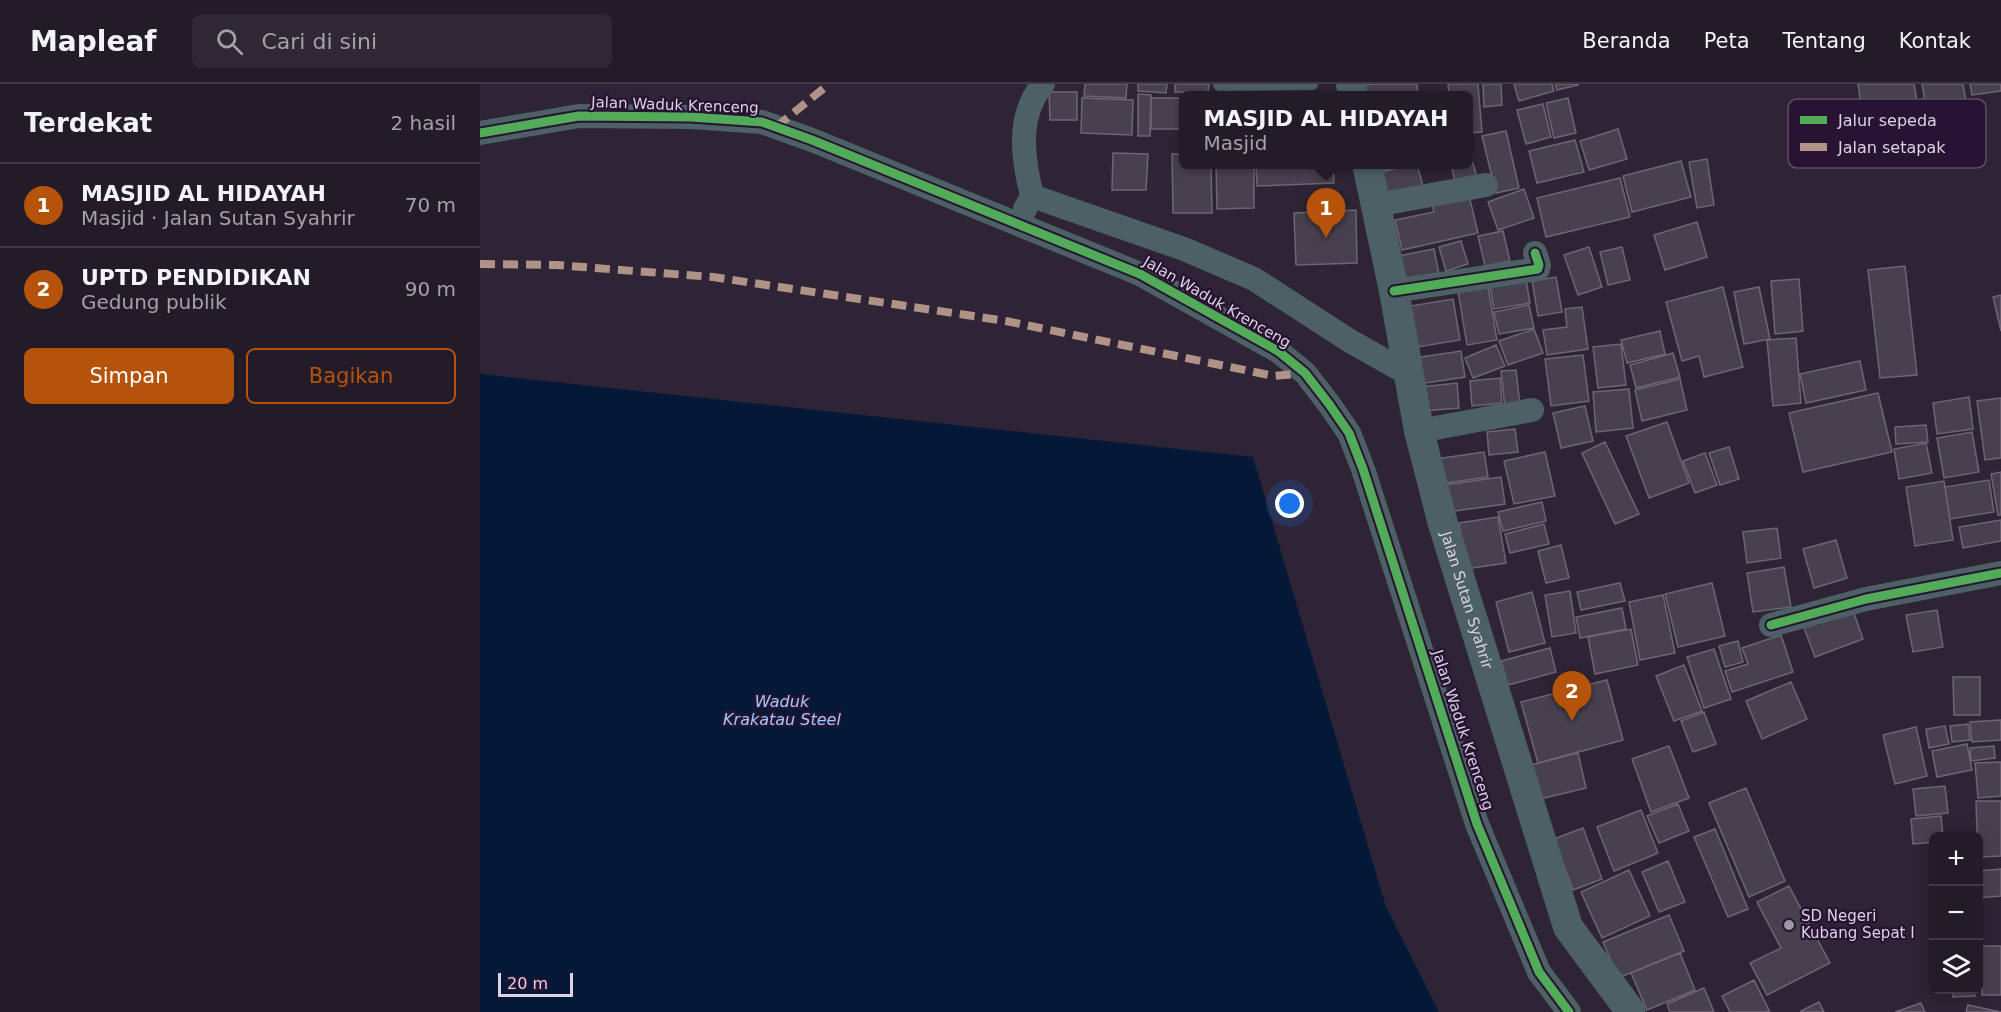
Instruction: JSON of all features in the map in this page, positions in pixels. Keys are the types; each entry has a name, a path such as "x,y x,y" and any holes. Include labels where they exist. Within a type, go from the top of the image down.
{"street":[{"path":"1016,224 1032,196 1024,162 1024,129 1030,106 1043,84"},
{"name":"Jalan Waduk Krenceng","path":"480,133 579,116 691,117 762,122 812,140 1140,274 1278,351 1305,374 1348,433 1363,469 1477,824 1539,972 1569,1012"},
{"name":"Jalan Sutan Syahrir","path":"1368,169 1394,291 1419,431 1443,524 1568,927 1631,1012"},
{"path":"1376,206 1486,185"},
{"path":"1032,196 1184,249 1254,279 1350,341 1407,373"},
{"path":"1394,291 1538,269 1535,253"},
{"path":"1419,431 1532,410"},
{"path":"1772,625 1866,599 2001,573"}],"lane":[{"path":"1219,85 1312,84"}],"water":[{"name":"Waduk Krakatau Steel","path":"480,374 1253,457 1386,907 1439,1012 480,1012"}],"building":[{"path":"1085,84 1127,84 1126,98 1084,96"},
{"path":"1138,84 1167,84 1166,93 1138,91"},
{"path":"1175,84 1209,84 1208,91 1175,92"},
{"path":"1417,84 1418,91 1364,91 1363,85"},
{"path":"1448,84 1478,84 1482,132 1473,133 1473,91 1449,91"},
{"path":"1483,84 1501,84 1502,105 1484,107"},
{"path":"1514,84 1552,84 1554,91 1519,101"},
{"path":"1555,84 1578,84 1578,85 1557,90"},
{"path":"1858,84 1914,84 1917,99 1860,99"},
{"path":"1922,84 1963,84 1966,99 1925,99"},
{"path":"1970,84 2001,84 2001,91 1972,95"},
{"path":"1049,92 1077,92 1077,120 1050,120"},
{"path":"1138,94 1151,95 1150,136 1138,136"},
{"path":"1082,98 1133,100 1132,135 1081,133"},
{"path":"1151,98 1179,98 1179,129 1151,129"},
{"path":"1568,98 1576,133 1554,138 1546,103"},
{"path":"1543,104 1551,137 1526,144 1517,110"},
{"path":"1618,129 1627,159 1589,170 1580,141"},
{"path":"1506,131 1519,188 1496,193 1482,136"},
{"path":"1575,140 1584,172 1537,183 1529,151"},
{"path":"1113,153 1148,154 1146,190 1112,190"},
{"path":"1172,154 1179,154 1179,169 1211,169 1212,213 1173,213"},
{"path":"1707,159 1714,205 1697,208 1689,162"},
{"path":"1681,161 1691,197 1632,212 1623,176"},
{"path":"1473,164 1478,181 1456,186 1452,169 1473,169"},
{"path":"1216,169 1254,169 1254,208 1217,209"},
{"path":"1256,169 1333,169 1334,183 1257,186"},
{"path":"1394,169 1418,169 1424,190 1381,200 1375,174"},
{"path":"1620,178 1630,217 1546,237 1537,198"},
{"path":"1524,189 1534,218 1498,230 1488,202"},
{"path":"1468,191 1478,233 1402,250 1395,220 1434,212 1431,199"},
{"path":"1356,210 1357,263 1296,265 1294,213"},
{"path":"1697,222 1707,257 1665,270 1654,235"},
{"path":"1503,231 1510,261 1485,266 1478,236"},
{"path":"1461,241 1468,264 1446,271 1439,247"},
{"path":"1589,247 1602,287 1578,295 1564,255"},
{"path":"1622,247 1630,280 1608,285 1600,252"},
{"path":"1434,249 1439,274 1403,280 1398,256"},
{"path":"1905,266 1917,375 1880,378 1868,270"},
{"path":"1556,277 1562,312 1538,316 1532,281"},
{"path":"1799,279 1803,331 1775,334 1771,281"},
{"path":"1526,280 1530,303 1494,309 1490,286"},
{"path":"1488,287 1497,340 1467,345 1458,291"},
{"path":"1723,287 1743,367 1704,377 1699,356 1682,361 1666,302"},
{"path":"1759,287 1770,339 1744,344 1734,292"},
{"path":"2001,295 2001,331 1993,297"},
{"path":"1453,299 1460,340 1411,348 1404,307"},
{"path":"1529,305 1534,328 1499,334 1494,312"},
{"path":"1582,307 1588,349 1547,355 1543,330 1567,327 1565,309"},
{"path":"1534,329 1543,353 1508,365 1499,341"},
{"path":"1660,331 1665,354 1627,363 1621,340"},
{"path":"1796,338 1801,403 1773,406 1767,340"},
{"path":"1621,344 1626,385 1598,388 1593,347"},
{"path":"1496,345 1505,366 1473,378 1465,358"},
{"path":"1461,351 1465,377 1419,384 1414,358"},
{"path":"1673,353 1680,377 1636,388 1630,365"},
{"path":"1583,355 1589,401 1551,406 1545,359"},
{"path":"1860,361 1866,390 1806,403 1800,374"},
{"path":"1516,370 1520,405 1505,407 1501,371"},
{"path":"1500,378 1502,403 1472,406 1470,381"},
{"path":"1680,379 1687,410 1642,421 1635,390"},
{"path":"1457,383 1459,408 1423,411 1421,387"},
{"path":"1629,389 1633,428 1596,432 1593,392"},
{"path":"1878,393 1892,452 1803,472 1789,413"},
{"path":"1969,397 1973,429 1937,434 1933,403"},
{"path":"2001,398 2001,458 1985,460 1977,401"},
{"path":"1585,406 1593,441 1561,448 1553,413"},
{"path":"1667,422 1689,483 1649,498 1626,436"},
{"path":"1926,425 1928,442 1896,444 1895,427"},
{"path":"1515,429 1518,452 1489,455 1487,432"},
{"path":"1972,432 1979,472 1944,478 1937,438"},
{"path":"1605,442 1639,514 1615,524 1582,453"},
{"path":"1926,443 1932,473 1899,479 1894,449"},
{"path":"1729,447 1739,479 1720,485 1709,453"},
{"path":"1484,452 1488,477 1439,484 1436,459"},
{"path":"1545,452 1555,496 1514,504 1504,461"},
{"path":"1705,453 1717,485 1695,493 1683,461"},
{"path":"2001,472 2001,515 1998,515 1991,474"},
{"path":"1501,477 1505,504 1441,513 1437,486"},
{"path":"1989,480 1994,512 1950,519 1945,487"},
{"path":"1944,481 1953,540 1915,546 1906,487"},
{"path":"1542,502 1546,521 1503,531 1498,512"},
{"path":"1498,517 1506,563 1466,569 1459,523"},
{"path":"2001,520 2001,541 1963,548 1959,527"},
{"path":"1544,524 1549,544 1510,553 1505,534"},
{"path":"1777,528 1781,558 1747,563 1743,532"},
{"path":"1836,540 1847,578 1814,588 1803,549"},
{"path":"1561,545 1569,578 1546,583 1538,551"},
{"path":"1784,567 1791,607 1753,612 1747,573"},
{"path":"1620,583 1625,601 1581,610 1577,592"},
{"path":"1712,583 1725,636 1678,647 1665,594"},
{"path":"1570,591 1576,633 1552,637 1545,595"},
{"path":"1532,592 1545,643 1509,652 1496,602"},
{"path":"1663,595 1675,653 1640,660 1629,602"},
{"path":"1622,608 1626,629 1580,638 1576,617"},
{"path":"1853,610 1863,639 1815,657 1804,628"},
{"path":"1937,610 1943,647 1913,652 1906,615"},
{"path":"1631,629 1638,665 1595,674 1588,637"},
{"path":"1781,635 1793,672 1732,692 1725,671 1748,664 1742,648"},
{"path":"1738,641 1743,662 1725,667 1719,646"},
{"path":"1550,648 1556,672 1508,685 1501,661"},
{"path":"1714,649 1731,699 1704,708 1687,657"},
{"path":"1684,665 1702,711 1674,721 1656,676"},
{"path":"1953,677 1980,677 1980,715 1954,715"},
{"path":"1607,680 1623,740 1538,763 1521,702"},
{"path":"1791,682 1807,719 1762,739 1746,701"},
{"path":"1704,712 1716,744 1693,752 1681,721"},
{"path":"2001,720 2001,740 1972,742 1970,722"},
{"path":"1968,724 1970,740 1952,742 1950,726"},
{"path":"1945,726 1949,744 1929,748 1926,729"},
{"path":"1916,727 1927,776 1895,784 1883,735"},
{"path":"1967,744 1972,770 1937,777 1932,751"},
{"path":"1669,746 1689,798 1651,812 1632,759"},
{"path":"1994,746 1995,758 1971,761 1970,748"},
{"path":"1578,753 1586,788 1536,800 1527,766"},
{"path":"2001,762 2001,796 1978,798 1975,763"},
{"path":"1945,786 1948,813 1916,816 1913,789"},
{"name":"SD Negeri Kubang Sepat I","path":"1746,788 1785,881 1749,897 1709,803"},
{"path":"1976,801 2001,801 2001,856 1983,857 1983,832 1977,832"},
{"path":"1678,804 1689,831 1659,843 1647,816"},
{"path":"1641,810 1658,853 1614,871 1597,827"},
{"path":"1941,816 1943,832 1929,832 1929,842 1913,844 1911,819"},
{"path":"1583,828 1602,879 1573,890 1554,839"},
{"path":"1715,829 1748,909 1728,917 1694,837"},
{"path":"1668,861 1685,902 1659,912 1642,872"},
{"path":"2001,869 2001,896 1983,898 1983,871"},
{"path":"1629,870 1650,916 1602,938 1581,892"},
{"name":"SD Negeri Kubang Sepat I","path":"1789,886 1830,963 1767,995 1750,963 1781,948 1757,902"},
{"path":"1669,915 1684,951 1618,978 1603,942"},
{"path":"1983,946 2001,946 2001,995 1982,995"},
{"path":"1680,953 1695,990 1647,1010 1631,973"},
{"path":"1754,980 1770,1012 1730,1012 1722,996"},
{"path":"1704,988 1714,1012 1670,1012 1667,1004"},
{"path":"1953,994 1975,994 1975,996 1953,997"},
{"path":"1819,1002 1824,1012 1801,1012 1801,1011"},
{"path":"1921,1003 1925,1012 1895,1012"},
{"path":"1968,1005 2001,1012 1966,1012"}],"marked path":[{"path":"776,127 829,84"},
{"path":"480,264 556,265 713,277 1006,321 1274,376 1305,373"}],"cycle path":[{"path":"480,133 579,116 691,117 762,122 812,140 1140,274 1278,351 1305,373 1349,433 1363,469 1477,824 1539,972 1569,1012"},
{"path":"1394,291 1538,269 1535,253"},
{"path":"1771,625 1866,599 2001,573"}],"place":[{"name":"MASJID AL HIDAYAH","path":"1326,238"},
{"name":"UPTD PENDIDIKAN","path":"1572,721"},
{"name":"SD Negeri Kubang Sepat I","path":"1789,925"}]}
